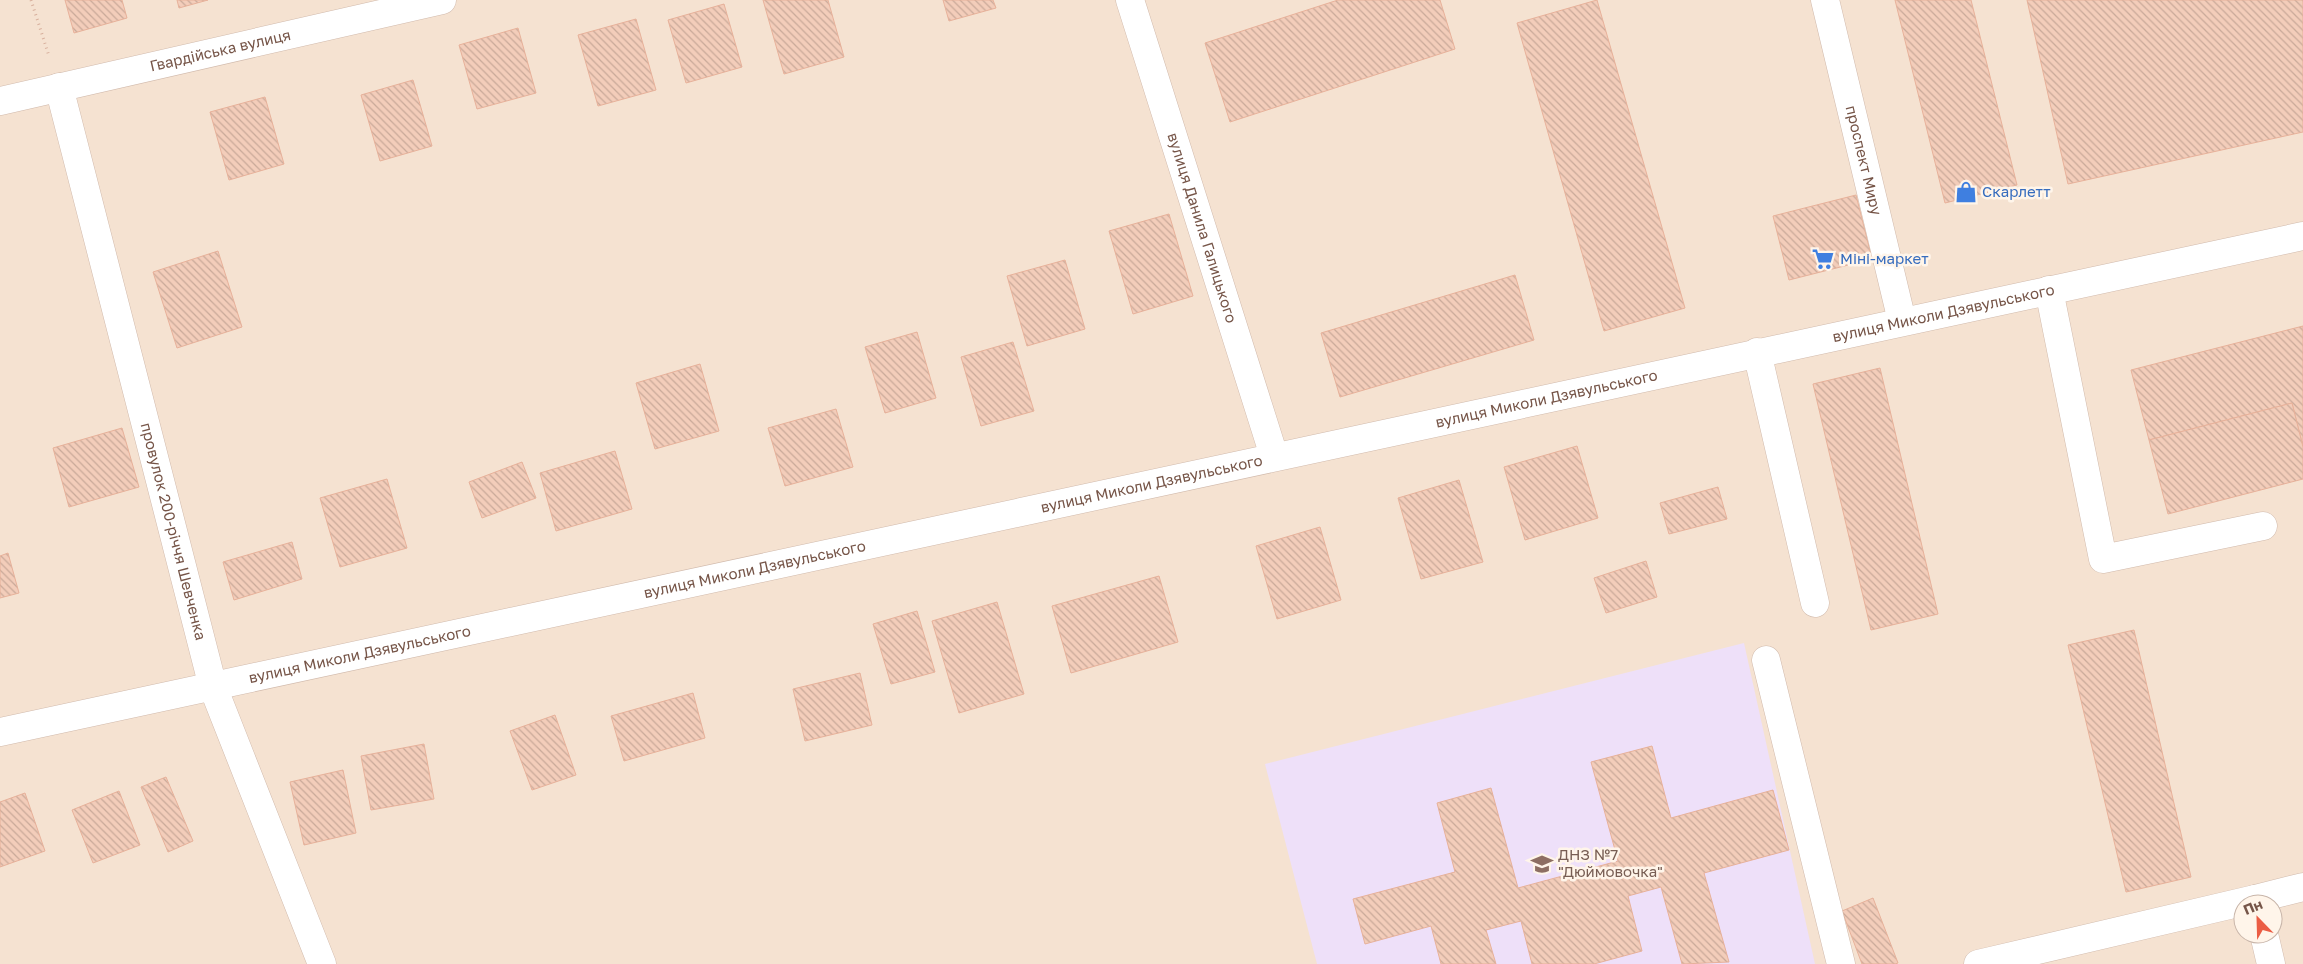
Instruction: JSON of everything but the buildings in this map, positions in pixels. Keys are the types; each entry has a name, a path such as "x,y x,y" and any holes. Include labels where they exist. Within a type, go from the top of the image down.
{"street":[{"name":"Гвардійська вулиця","path":"0,101 442,0"},
{"name":"вулиця Данила Галицького","path":"1130,0 1274,456"},
{"name":"проспект Миру","path":"1825,0 1902,322"},
{"name":"провулок 200-річчя Шевченка","path":"59,88 213,687 322,964"},
{"name":"вулиця Миколи Дзявульського","path":"0,732 1274,456 2303,236"},
{"path":"2049,290 2103,559 2263,526"},
{"path":"1757,352 1815,603"},
{"path":"1766,660 1841,964"},
{"path":"2281,894 2303,887"},
{"path":"1978,964 2233,907"},
{"path":"2266,944 2271,964"}],"path":[{"path":"31,0 59,88"}],"shaded area":[{"path":"0,0 2303,0 2303,964 0,964"},
{"name":"ДНЗ №7 \"Дюймовочка\"","path":"1744,643 1815,964 1317,964 1265,764"}],"place":[{"name":"Скарлетт","path":"1966,192"},
{"name":"Міні-маркет","path":"1823,259"},
{"name":"ДНЗ №7 \"Дюймовочка\"","path":"1542,864"}]}
